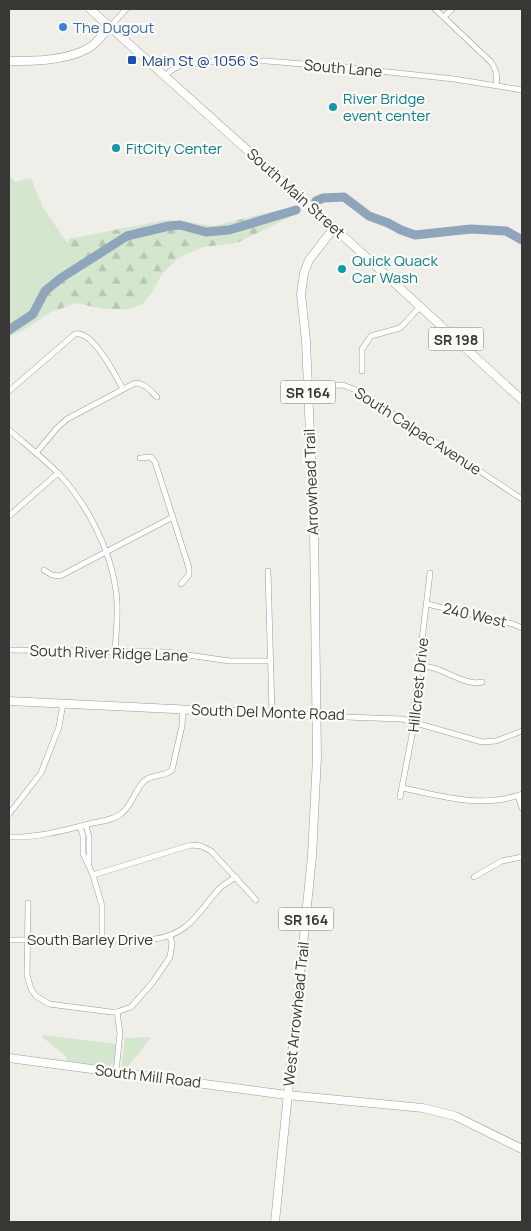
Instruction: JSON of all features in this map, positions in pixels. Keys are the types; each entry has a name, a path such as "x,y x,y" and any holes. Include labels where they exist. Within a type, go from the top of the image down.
{"main road":[{"name":"South Main Street","path":"90,9 322,216 522,400"},
{"path":"9,61 33,61 88,49 110,27"},
{"name":"Arrowhead Trail","path":"318,716 308,386 301,294 304,272 314,253 334,228"},
{"name":"South Del Monte Road","path":"9,701 318,716"},
{"name":"West Arrowhead Trail","path":"275,1222 312,856 317,784 318,716"},
{"name":"South Mill Road","path":"9,1058 287,1095 423,1108 455,1116 522,1149"}],"street":[{"path":"110,27 126,9"},
{"path":"435,9 491,62 498,79 496,85"},
{"path":"444,17 452,9"},
{"name":"South Lane","path":"166,76 170,71 182,65 218,61 266,61 454,78 522,90"},
{"path":"362,371 362,349 371,336 400,328 420,307"},
{"path":"9,391 75,334 80,333 86,335 102,354 124,389"},
{"path":"36,453 67,419 135,383 140,383 157,397"},
{"name":"South Calpac Avenue","path":"308,386 343,385 358,391 522,499"},
{"path":"9,430 58,473 86,510 106,552 116,590 115,652"},
{"path":"140,458 151,457 155,462 173,517 189,568 189,575 180,584"},
{"path":"9,516 58,473"},
{"path":"44,570 52,575 60,576 173,517"},
{"path":"268,571 272,713"},
{"name":"Hillcrest Drive","path":"400,797 413,730 430,572"},
{"name":"240 West","path":"427,604 513,624 522,628"},
{"name":"South River Ridge Lane","path":"9,650 166,652 230,661 270,661"},
{"path":"420,666 431,667 472,683 482,682"},
{"path":"9,814 41,773 59,727 63,703"},
{"path":"9,837 44,834 116,817 124,812 143,782 154,776 164,775 172,770 182,726 183,708"},
{"name":"South Del Monte Road","path":"318,716 386,717 414,721 482,742 496,741 522,731"},
{"path":"402,788 478,802 496,802 520,795 522,808"},
{"path":"83,825 83,854 89,864 102,906 102,940"},
{"path":"93,875 191,845 201,846 211,851 256,900"},
{"path":"474,877 502,861 522,857"},
{"path":"28,903 28,981 31,989 41,1000 49,1004 117,1012 125,1010 135,1003 167,963 172,950 170,937 190,924 221,888 236,877"},
{"name":"South Barley Drive","path":"9,940 156,940 170,937"},
{"path":"116,1072 120,1034 117,1012"}],"green space":[{"path":"9,175 15,182 31,178 43,208 81,262 60,274 42,292 30,313 9,327"},
{"path":"279,210 290,217 237,243 203,247 178,258 162,274 151,294 142,304 131,309 103,309 76,303 49,313 27,328 9,337 9,283 69,246 68,239 166,220 213,226"},
{"path":"42,1035 116,1044 114,1062 110,1066 66,1061 67,1057 42,1037"},
{"path":"150,1037 125,1070 122,1067 122,1063 125,1038"}],"waterway":[{"path":"316,201 323,198 344,197 369,216 415,235 471,229 506,231 522,240"},
{"path":"9,330 33,314 45,291 61,278 127,236 180,225 206,232 229,230 296,210"}],"place":[{"name":"The Dugout","path":"63,27"},
{"name":"Main St @ 1056 S","path":"132,60"},
{"name":"River Bridge event center","path":"333,107"},
{"name":"FitCity Center","path":"116,148"},
{"name":"Quick Quack Car Wash","path":"342,269"}]}
